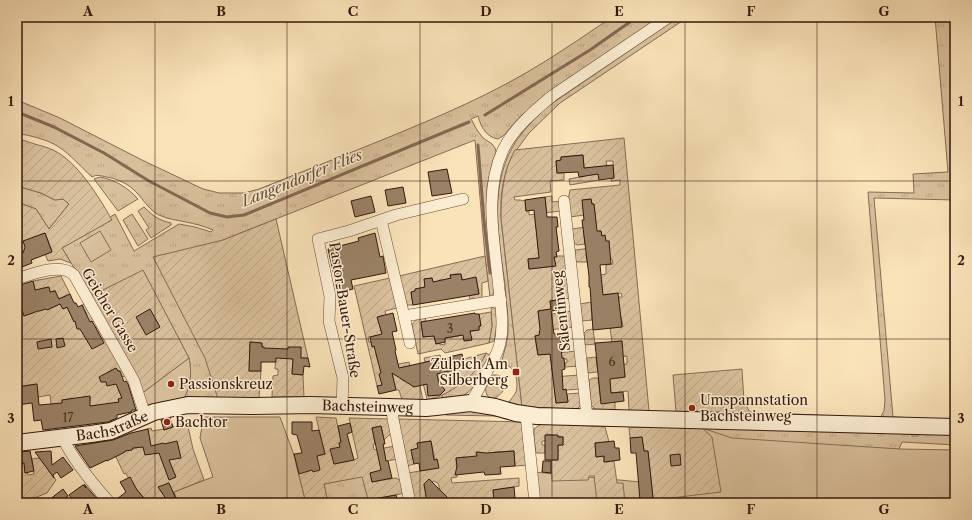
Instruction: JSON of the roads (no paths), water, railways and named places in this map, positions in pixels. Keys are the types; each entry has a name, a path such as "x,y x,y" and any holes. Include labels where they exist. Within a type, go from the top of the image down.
{"street":[{"path":"470,403 497,354 500,343 502,322 501,300 492,217 492,199 496,174 503,150 525,120 552,96 669,17"},
{"path":"410,343 381,220 396,214 463,199"},
{"name":"Salentinweg","path":"564,201 587,417"},
{"name":"Pastor-Bauer-Straße","path":"342,406 342,378 329,320 330,296 318,239 381,220"},
{"name":"Geicher Gasse","path":"17,279 59,268 74,274 134,381 145,415"},
{"path":"404,316 501,300"},
{"name":"Bachsteinweg","path":"206,405 436,407 470,403 526,415 955,427"},
{"name":"Bachstraße","path":"17,442 111,431 154,412 188,405 206,405"},
{"path":"392,407 410,503"},
{"path":"526,415 535,503"},
{"path":"62,437 66,446 94,485 110,503"}],"waterway":[{"name":"Langendorfer Flies","path":"485,115 590,50 637,17"},
{"name":"Langendorfer Flies","path":"17,112 54,127 104,153 149,181 210,213 227,217 244,215 469,122"},
{"path":"478,145 490,273"}],"place":[{"name":"Zülpich Am Silberberg","path":"516,372"},
{"name":"Passionskreuz","path":"171,384"},
{"name":"Umspannstation Bachsteinweg","path":"692,408"},
{"name":"Bachtor","path":"167,422"}]}
